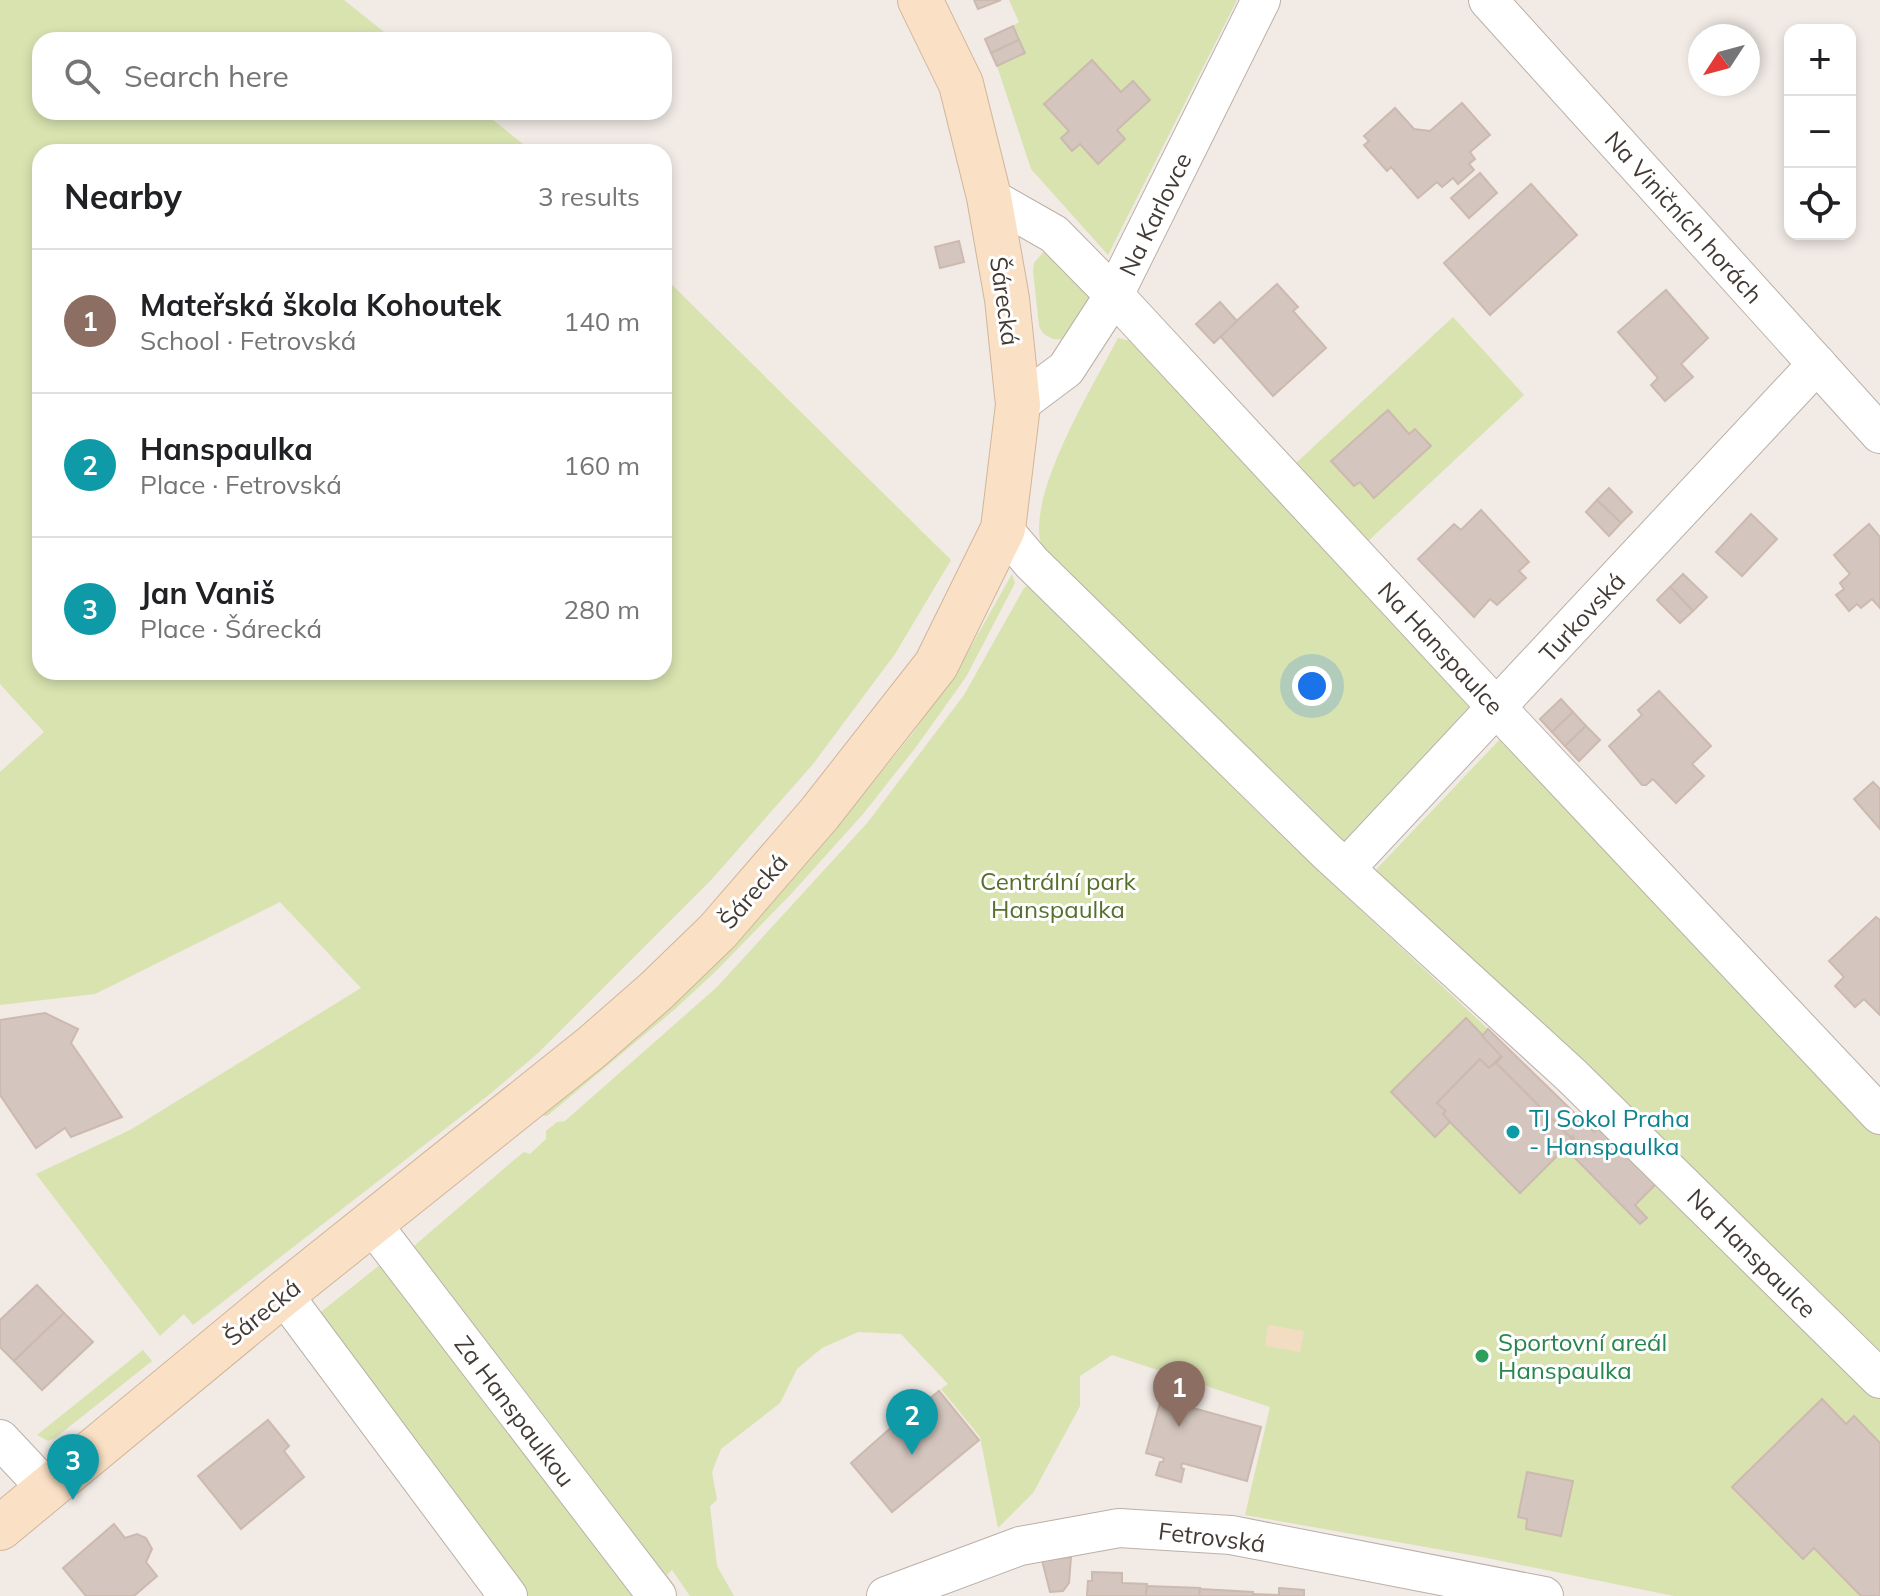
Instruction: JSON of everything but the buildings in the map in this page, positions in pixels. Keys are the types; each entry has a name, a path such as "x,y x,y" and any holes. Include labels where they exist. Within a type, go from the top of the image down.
{"street":[{"name":"Šárecká","path":"0,1528 283,1294 592,1047 718,931 820,813 936,665 1003,529 1018,405 1007,299 989,197 961,84 920,0"},
{"name":"Na Karlovce","path":"1018,405 1066,369 1114,295 1261,0"},
{"name":"Na Viničních horách","path":"1488,0 1880,434"},
{"name":"Na Hanspaulce","path":"989,197 1054,234 1114,295 1497,709 1880,1115"},
{"name":"Turkovská","path":"1346,868 1817,364"},
{"name":"Na Hanspaulce","path":"1003,529 1043,574 1346,868 1571,1075 1880,1379"},
{"name":"Za Hanspaulkou","path":"373,1225 657,1596"},
{"path":"283,1294 508,1596"},
{"path":"0,1439 46,1488"},
{"name":"Fetrovská","path":"886,1596 1020,1546 1119,1528 1231,1535 1544,1596"}],"green space":[{"path":"0,0 344,0 384,32 32,32 32,120 493,120 523,144 32,144 32,680 672,680 672,285 951,560 895,654 813,764 712,879 538,1053 490,1094 193,1325 184,1314 160,1336 36,1174 130,1130 361,988 280,902 95,994 0,1005 0,772 44,732 0,684"},
{"path":"1009,0 1237,0 1108,255 1031,169 997,66 1025,53 1013,26 1019,22","holes":["1092,60 1121,92 1133,82 1150,100 1117,130 1125,139 1099,163 1044,104"]},
{"path":"1045,250 1093,292 1066,338 1062,339 1046,336 1039,326 1033,271 1034,263"},
{"path":"1453,317 1524,395 1366,543 1294,465","holes":["1388,410 1409,434 1374,497 1360,482 1354,485 1331,461"]},
{"path":"1135,337 1473,708 1346,842 1338,841 1042,548 1039,526 1043,500 1064,442 1118,338 1127,340"},
{"path":"1012,574 1015,583 966,677 863,814 716,971 547,1116 539,1115 840,823 913,733 969,650"},
{"name":"Centrální park Hanspaulka","path":"1028,586 1290,844 1593,1132 1604,1122 1880,1391 1880,1596 1674,1596 1482,1557 1245,1515 1270,1407 1112,1355 1080,1376 1080,1406 1033,1493 998,1528 980,1437 941,1389 948,1384 901,1334 858,1332 822,1348 797,1369 780,1403 721,1449 712,1472 717,1500 710,1506 717,1566 734,1596 690,1596 672,1570 667,1575 682,1596 414,1246 524,1152 530,1154 546,1139 546,1131 557,1122 565,1121 717,987 868,822 964,695 1024,588"},
{"path":"1503,736 1880,1128 1880,1365 1371,875"},
{"path":"386,1260 641,1596 522,1596 312,1319"},
{"path":"143,1350 152,1361 55,1438 48,1441 37,1435"}],"sand":[{"path":"1268,1325 1304,1331 1300,1352 1265,1346"}],"place":[{"name":"TJ Sokol Praha - Hanspaulka","path":"1513,1132"},
{"name":"Sportovní areál Hanspaulka","path":"1482,1356"},
{"name":"Mateřská škola Kohoutek","path":"1179,1427"},
{"name":"Hanspaulka","path":"912,1455"},
{"name":"Jan Vaniš","path":"73,1500"}]}
